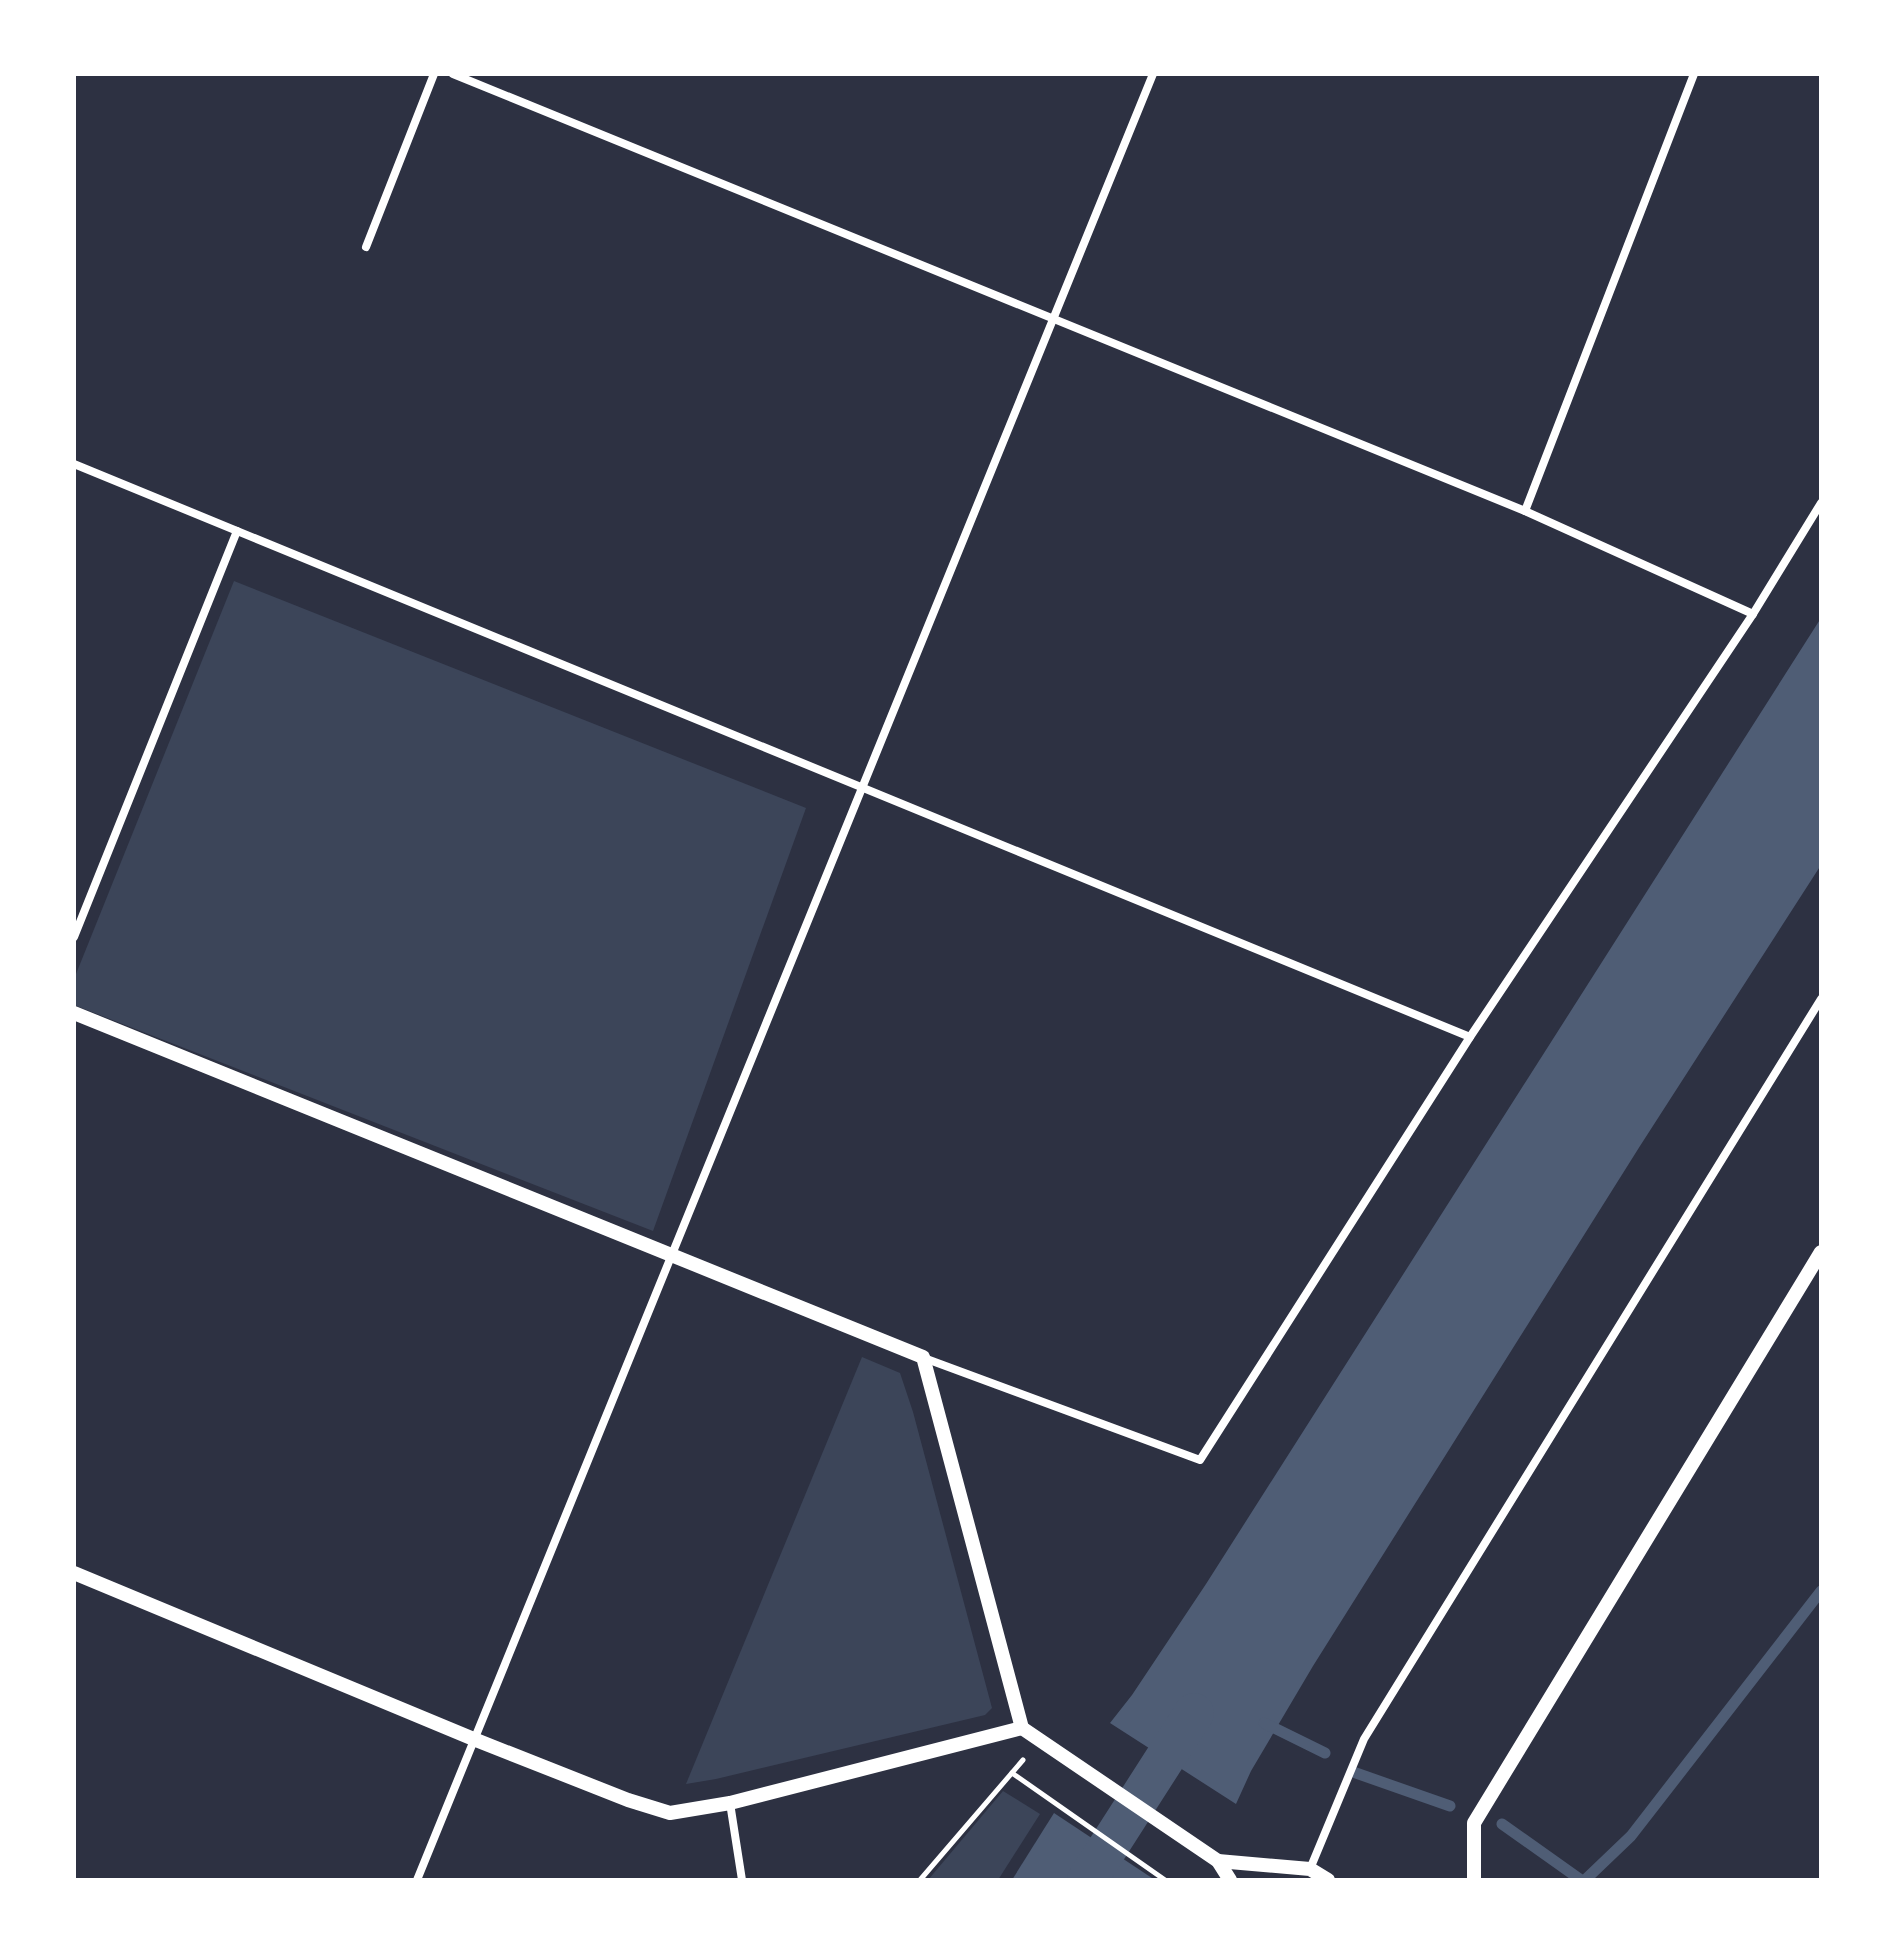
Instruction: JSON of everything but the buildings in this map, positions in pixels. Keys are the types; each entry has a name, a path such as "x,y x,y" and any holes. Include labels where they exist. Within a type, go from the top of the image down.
{"street":[{"path":"366,247 434,74"},
{"path":"453,74 1525,511 1753,614"},
{"path":"417,1880 1153,74"},
{"path":"1525,511 1694,74"},
{"path":"74,464 1470,1037"},
{"path":"74,1013 923,1357 1200,1460 1470,1037 1753,614 1821,503"},
{"path":"74,937 237,531"},
{"path":"1310,1869 1364,1739 1821,999"},
{"path":"1474,1880 1474,1823 1821,1252"},
{"path":"923,1357 1022,1728 1218,1861 1230,1880"},
{"path":"74,1573 476,1740 628,1800 670,1813 730,1803 1022,1728"},
{"path":"730,1803 742,1880"},
{"path":"1218,1861 1310,1869 1328,1880"}],"path":[{"path":"920,1880 1039,1741"},
{"path":"1012,1773 1165,1880"}],"shaded area":[{"path":"234,581 806,808 653,1231 74,1005 74,979"},
{"path":"1821,618 1821,865 1313,1666 1251,1771 1236,1804 1110,1723 1206,1584"},
{"path":"862,1357 900,1373 992,1708 985,1715 686,1784"},
{"path":"1003,1791 1040,1814 998,1880 928,1880"},
{"path":"1054,1813 1155,1880 1012,1880"}],"waterway":[{"path":"1585,1880 1631,1836 1821,1591"},
{"path":"1087,1880 1194,1713"},
{"path":"1264,1723 1325,1753"},
{"path":"1356,1773 1450,1806"},
{"path":"1502,1824 1581,1880"}]}
